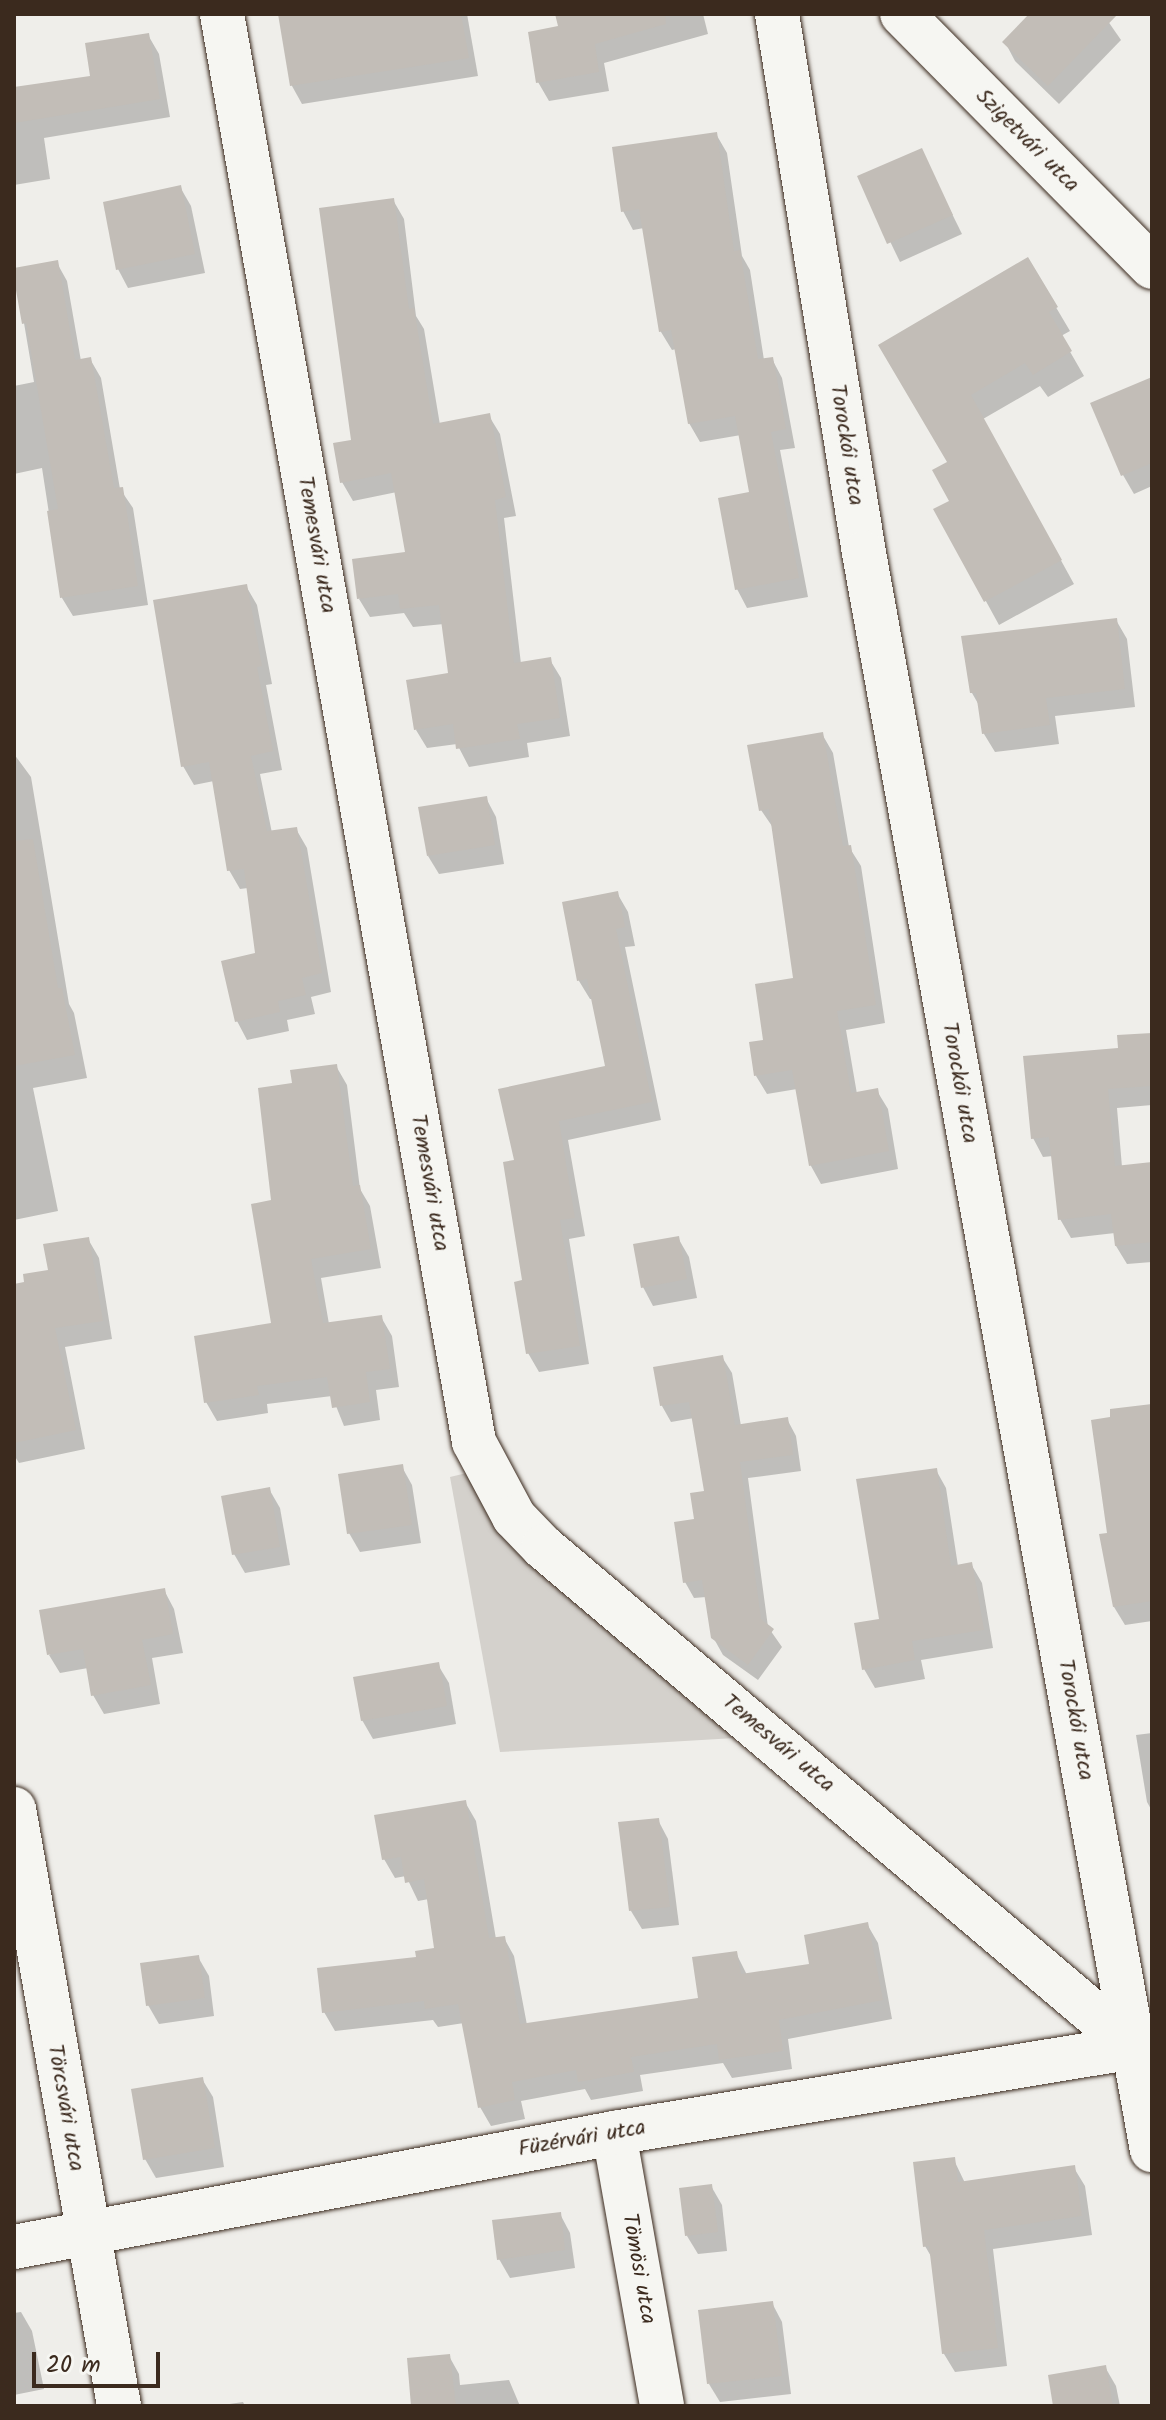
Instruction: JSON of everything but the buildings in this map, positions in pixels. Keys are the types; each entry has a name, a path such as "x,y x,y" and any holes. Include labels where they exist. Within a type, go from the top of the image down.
{"street":[{"name":"Temesvári utca","path":"222,14 474,1442 514,1517 543,1547 1146,2051"},
{"name":"Torockói utca","path":"777,14 864,553 1146,2051 1152,2150"},
{"name":"Szigetvári utca","path":"902,14 1152,267"},
{"name":"Törcsvári utca","path":"14,1809 119,2406"},
{"name":"Füzérvári utca","path":"14,2247 614,2133 1146,2051"},
{"name":"Tömösi utca","path":"614,2133 662,2406"}],"shaded area":[{"path":"475,1471 735,1738 500,1752 450,1477"}]}
